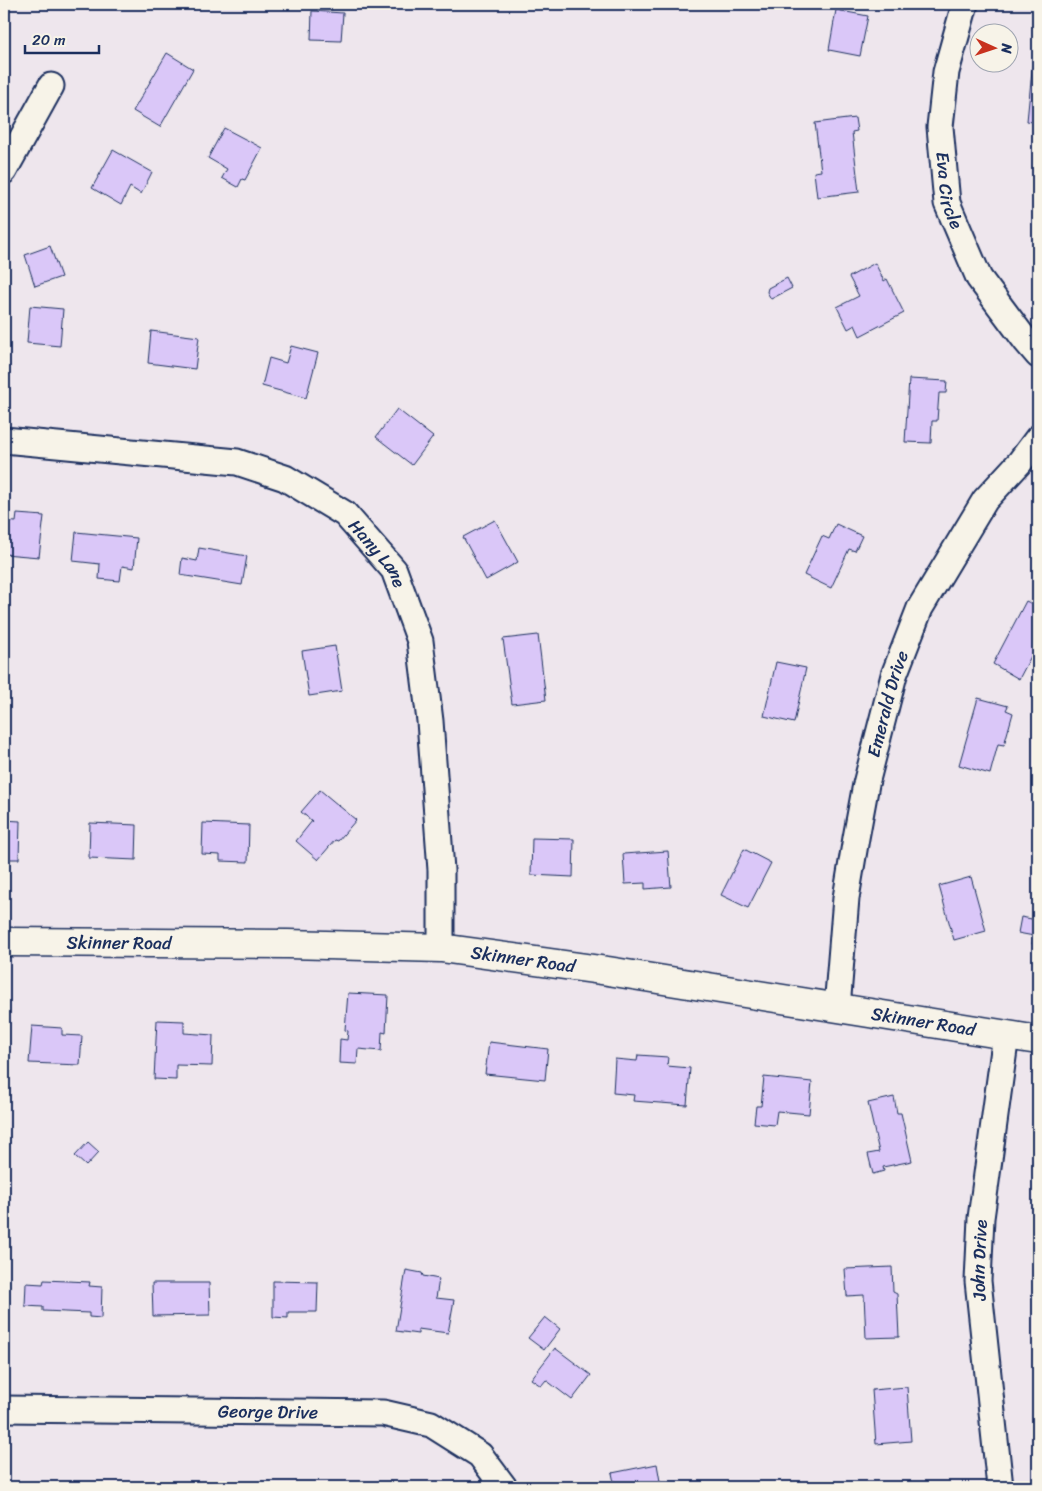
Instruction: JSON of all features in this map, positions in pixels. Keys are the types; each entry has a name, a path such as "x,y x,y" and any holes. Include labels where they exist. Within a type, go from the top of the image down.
{"street":[{"name":"Eva Circle","path":"965,4 946,72 940,127 947,203 979,278 1038,355"},
{"path":"4,171 51,86"},
{"name":"Emerald Drive","path":"837,1008 845,907 852,864 866,784 894,675 920,608 985,500 1020,462 1038,438"},
{"name":"Hany Lane","path":"4,440 237,462 285,478 345,514 394,570 420,641 430,721 441,870 441,948"},
{"name":"Skinner Road","path":"4,942 288,944 441,948 608,971 1038,1040"},
{"name":"John Drive","path":"1000,1487 978,1281 981,1218 1006,1035"},
{"name":"George Drive","path":"4,1409 383,1413 431,1424 480,1455 504,1487"}],"building":[{"path":"836,10 868,16 860,56 829,50"},
{"path":"312,11 343,13 341,41 311,40"},
{"path":"167,53 193,69 160,127 133,111"},
{"path":"1033,60 1038,61 1038,123 1027,121"},
{"path":"855,118 857,131 852,132 859,192 817,197 814,172 821,171 815,123"},
{"path":"224,128 262,148 245,180 242,179 238,187 222,178 227,169 208,158"},
{"path":"113,150 152,172 141,194 130,187 121,205 92,188"},
{"path":"1038,173 1038,189 1032,176"},
{"path":"50,246 61,277 35,286 25,255"},
{"path":"875,263 884,281 887,279 904,313 860,336 855,325 848,329 837,307 859,296 849,277"},
{"path":"787,278 792,288 771,299 767,292 768,288"},
{"path":"30,306 63,309 60,346 27,343"},
{"path":"151,331 199,337 195,369 148,363"},
{"path":"291,346 318,353 306,398 262,386 269,358 286,363"},
{"path":"909,379 947,381 946,393 939,393 937,421 932,421 931,443 905,442"},
{"path":"397,409 433,437 412,465 376,437"},
{"path":"17,514 44,516 39,557 4,554 4,521 16,522"},
{"path":"495,520 518,562 486,580 463,537"},
{"path":"836,524 862,536 855,551 849,549 831,588 804,575 822,536 829,539"},
{"path":"76,532 137,538 134,568 122,566 120,581 99,579 100,564 73,561"},
{"path":"199,548 247,556 242,585 180,575 182,558 197,561"},
{"path":"1026,601 1038,607 1038,643 1019,679 993,664"},
{"path":"538,635 546,700 512,704 503,639"},
{"path":"335,646 342,691 309,696 302,651"},
{"path":"776,662 806,668 794,723 764,716"},
{"path":"978,698 1008,706 1006,710 1013,713 1004,745 998,744 990,774 959,765"},
{"path":"320,790 356,820 318,860 296,841 312,821 301,812"},
{"path":"4,820 20,821 19,859 4,859"},
{"path":"90,823 137,825 136,860 89,858"},
{"path":"203,823 249,825 248,862 220,861 220,855 202,854"},
{"path":"532,838 574,839 573,877 531,875"},
{"path":"744,849 771,863 748,908 721,895"},
{"path":"668,851 671,887 645,889 645,883 625,884 623,854"},
{"path":"971,877 986,931 954,940 939,886"},
{"path":"1038,914 1038,945 1032,944 1034,936 1018,933 1021,917 1037,920"},
{"path":"348,993 388,995 386,1033 382,1032 381,1051 358,1049 357,1064 339,1063 340,1039 347,1040 348,1031 345,1030"},
{"path":"157,1020 184,1021 184,1033 213,1035 212,1066 176,1065 176,1080 154,1079"},
{"path":"32,1026 62,1028 62,1035 82,1036 80,1065 29,1063"},
{"path":"489,1042 548,1049 545,1080 485,1074"},
{"path":"638,1055 668,1057 667,1066 690,1068 687,1105 633,1101 634,1095 613,1093 615,1059 637,1061"},
{"path":"764,1077 812,1082 809,1114 777,1111 775,1125 754,1123 756,1106 761,1106"},
{"path":"894,1097 897,1113 901,1113 912,1161 883,1167 884,1171 873,1174 868,1154 879,1152 868,1103"},
{"path":"88,1142 99,1152 86,1166 75,1156"},
{"path":"892,1267 893,1292 897,1294 899,1337 866,1338 864,1295 847,1296 845,1269"},
{"path":"406,1270 439,1279 436,1298 454,1300 448,1333 418,1329 418,1334 396,1331"},
{"path":"44,1280 90,1282 89,1286 102,1287 101,1318 89,1317 89,1313 43,1311 43,1307 25,1306 26,1283 43,1284"},
{"path":"273,1281 318,1282 317,1312 288,1312 288,1318 273,1317"},
{"path":"152,1283 209,1283 210,1315 153,1316"},
{"path":"545,1317 560,1329 544,1350 528,1338"},
{"path":"555,1348 591,1375 572,1400 546,1380 541,1386 531,1379"},
{"path":"907,1387 911,1441 876,1444 872,1390"},
{"path":"657,1464 661,1487 615,1487 612,1473"}]}
